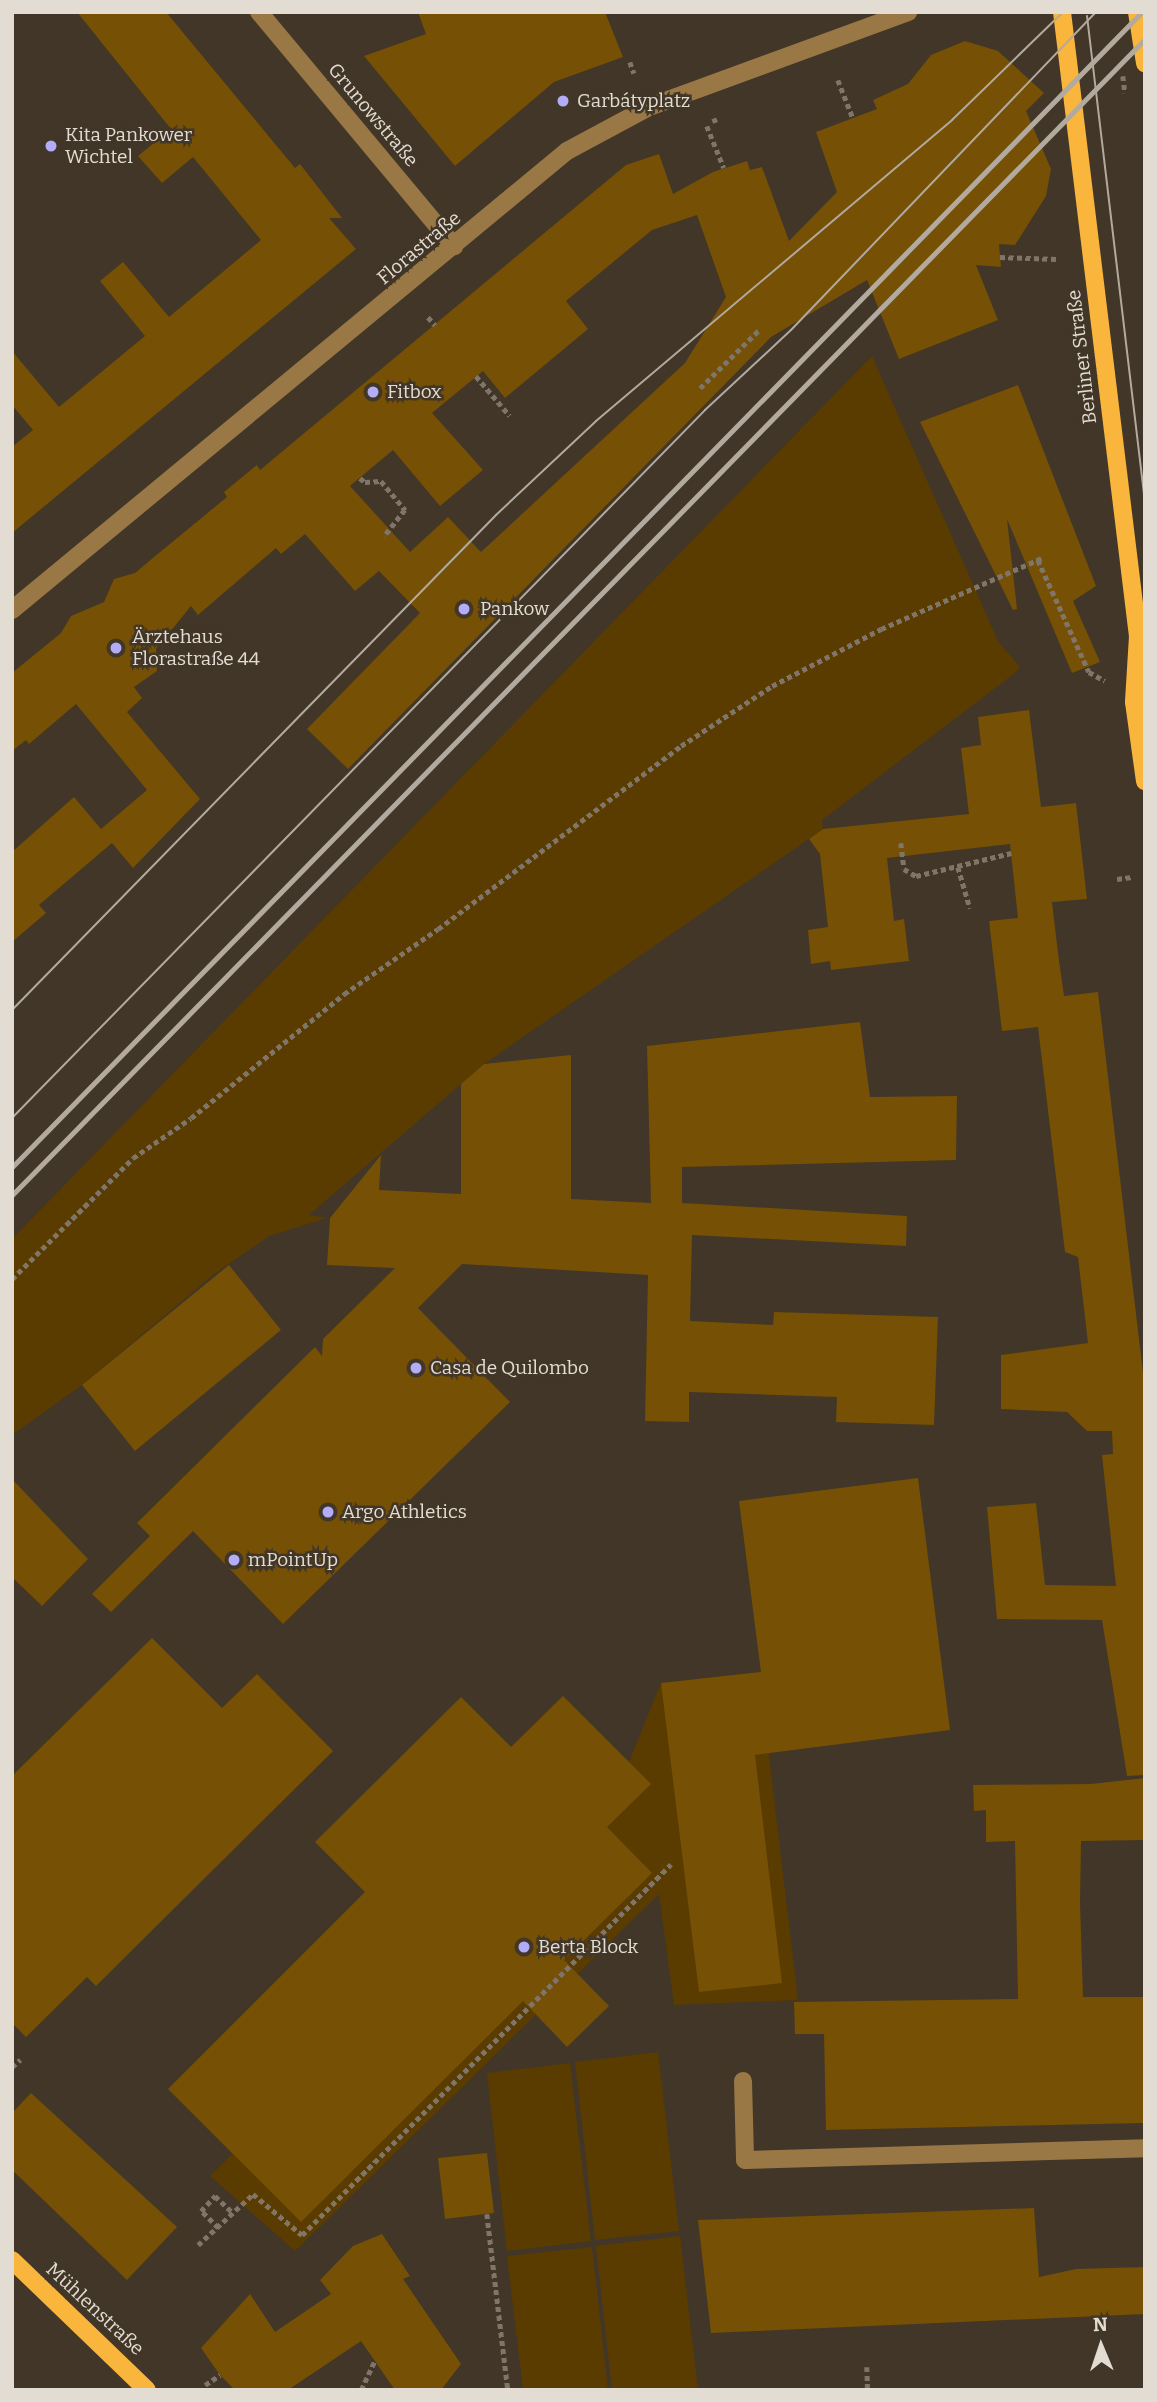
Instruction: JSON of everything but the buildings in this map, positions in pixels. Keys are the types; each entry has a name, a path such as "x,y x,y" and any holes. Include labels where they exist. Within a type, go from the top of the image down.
{"main road":[{"name":"Berliner Straße","path":"1062,12 1141,635 1134,702 1145,781"},
{"path":"1137,12 1145,63"},
{"name":"Mühlenstraße","path":"12,2260 147,2390"}],"street":[{"name":"Grunowstraße","path":"259,12 454,246"},
{"name":"Florastraße","path":"12,610 567,151 622,120 908,12"},
{"path":"743,2081 745,2160 1145,2148"}],"path":[{"path":"629,62 634,73"},
{"path":"838,80 853,118"},
{"path":"707,126 724,168"},
{"path":"1000,257 1056,259"},
{"path":"428,317 435,325"},
{"path":"700,388 759,330"},
{"path":"476,376 510,416"},
{"path":"360,478 365,482 381,481 405,510 384,537"},
{"path":"12,1279 133,1158 191,1118 344,994 438,929 681,746 772,686 881,629 1044,558"},
{"path":"1037,559 1089,672 1105,681"},
{"path":"901,843 908,873 924,876 1011,853"},
{"path":"958,867 970,908"},
{"path":"1117,879 1132,877"},
{"path":"198,2245 253,2194 302,2235 671,1864"},
{"path":"12,2067 20,2060"},
{"path":"402,2121 409,2127"},
{"path":"218,2228 201,2211 215,2196 233,2213"},
{"path":"487,2214 508,2390"},
{"path":"361,2390 375,2360"},
{"path":"867,2367 868,2390"},
{"path":"205,2385 220,2375"}],"shaded area":[{"path":"872,356 998,641 1020,667 822,820 823,829 484,1064 309,1215 327,1218 269,1236 213,1275 82,1385 12,1435 12,1239"},
{"name":"Berta Block","path":"759,1672 798,2000 674,2005 659,1894 295,2251 210,2176 629,1762 661,1683"},
{"path":"658,2052 679,2231 595,2240 575,2062"},
{"path":"570,2063 591,2241 507,2251 487,2073"},
{"path":"680,2236 698,2390 612,2390 596,2246"},
{"path":"592,2247 608,2390 523,2390 507,2256"}],"tram line":[{"path":"12,1010 496,515 596,421 952,120 1063,12"},
{"path":"12,1118 705,410 791,330 1096,12"},
{"path":"1087,16 1145,499"}],"railway":[{"path":"12,1167 1142,12"},
{"path":"12,1195 1145,39"}],"place":[{"name":"Garbátyplatz","path":"563,101"},
{"name":"Kita Pankower Wichtel","path":"51,146"},
{"name":"Fitbox","path":"373,392"},
{"name":"Pankow","path":"464,609"},
{"name":"Ärztehaus Florastraße 44","path":"116,648"},
{"name":"Casa de Quilombo","path":"416,1368"},
{"name":"Argo Athletics","path":"328,1512"},
{"name":"mPointUp","path":"234,1560"},
{"name":"Berta Block","path":"524,1947"}]}
